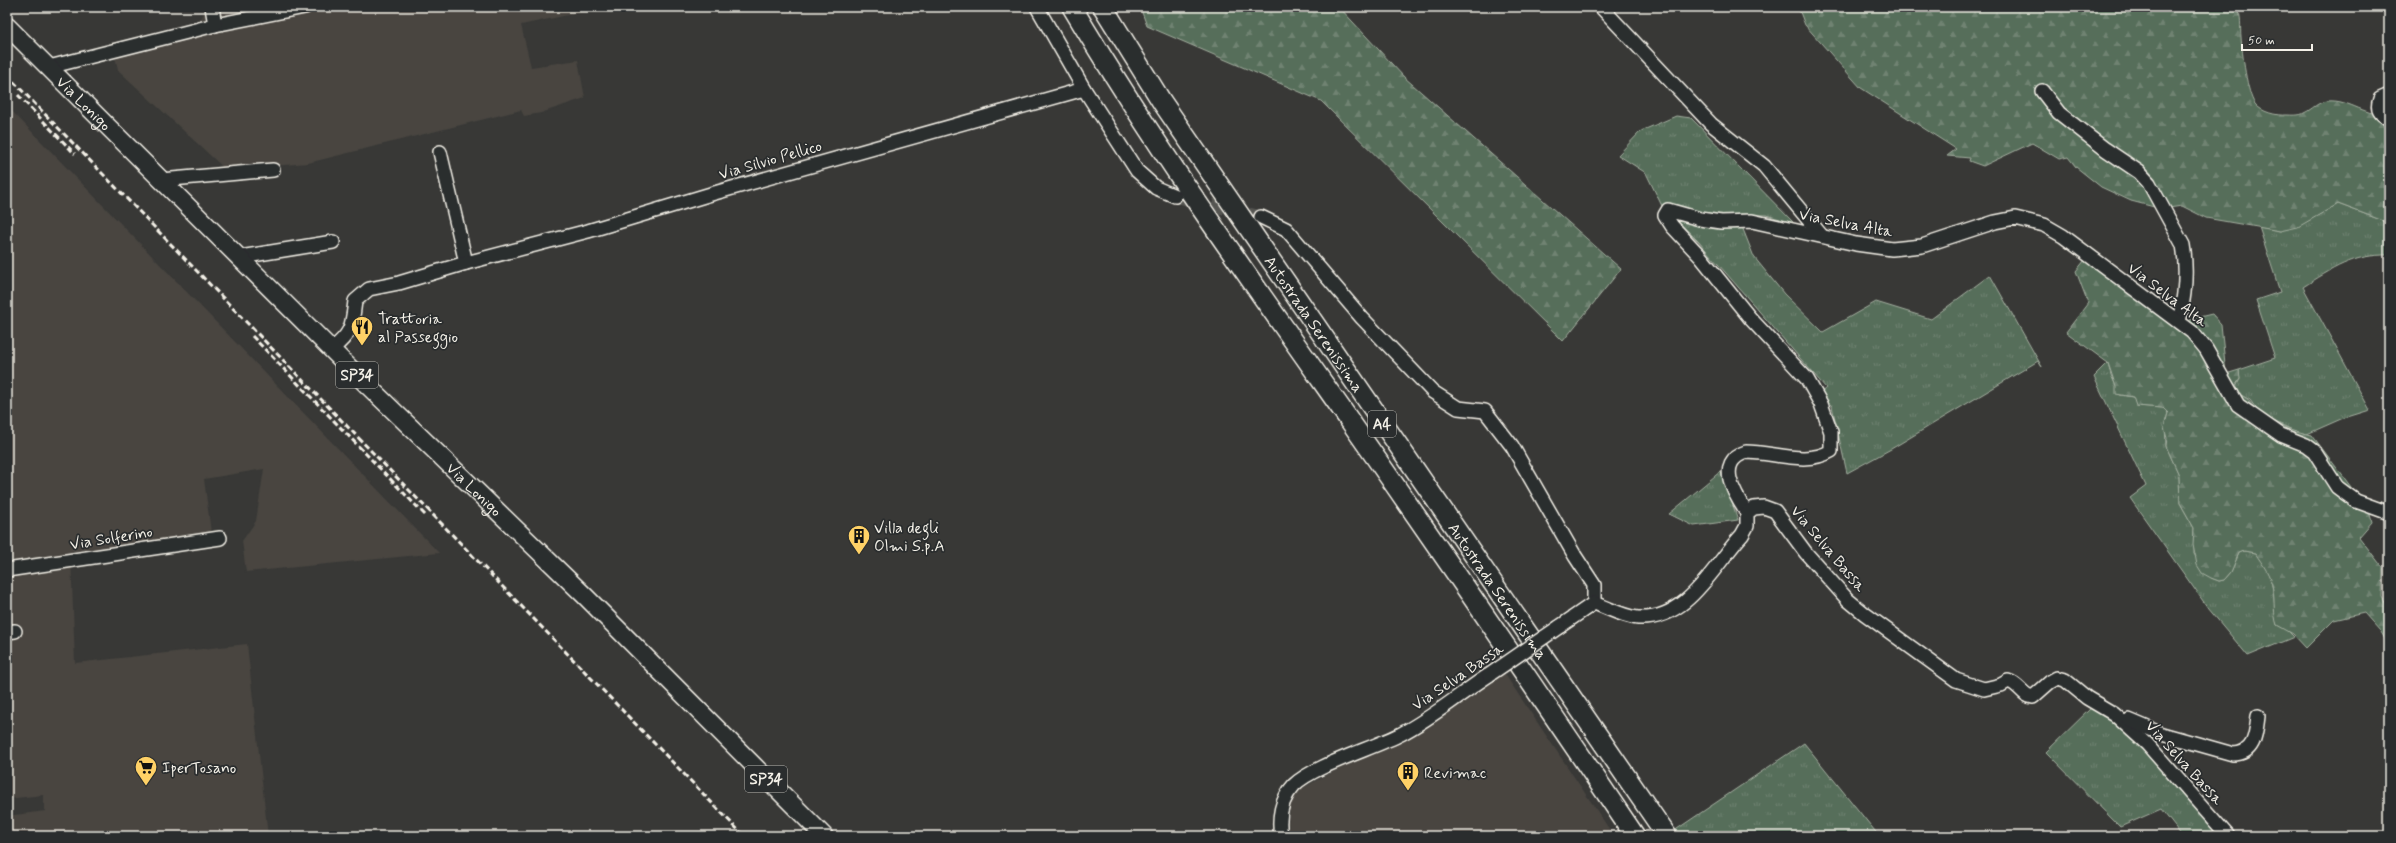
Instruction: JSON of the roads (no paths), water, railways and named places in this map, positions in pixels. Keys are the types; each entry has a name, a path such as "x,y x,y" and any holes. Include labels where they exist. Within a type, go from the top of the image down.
{"highway":[{"name":"Autostrada Serenissima","path":"1072,7 1136,112 1210,221 1465,585 1635,836"},
{"name":"Autostrada Serenissima","path":"1103,7 1170,115 1667,836"}],"main road":[{"name":"Via Lonigo","path":"7,26 240,257 331,350 584,595 824,836"}],"street":[{"path":"212,7 215,25"},
{"path":"49,67 215,25 305,7"},
{"path":"1037,7 1084,89 1137,170 1156,188 1175,196"},
{"path":"1601,7 1711,124 1764,166 1821,235"},
{"name":"Via Silvio Pellico","path":"331,350 347,337 354,317 355,301 369,289 399,283 466,263 588,231 711,194 1084,89"},
{"path":"2042,91 2059,113 2105,149 2139,172 2149,183 2183,245 2185,256 2183,302 2180,316 2176,319"},
{"path":"2389,95 2380,99 2378,107 2381,115 2389,120"},
{"path":"440,152 466,263"},
{"path":"161,180 273,170"},
{"name":"Via Selva Alta","path":"1747,513 1730,478 1728,466 1738,454 1746,452 1806,458 1824,456 1831,451 1832,432 1821,404 1808,379 1750,318 1704,261 1672,226 1664,213 1668,210 1677,211 1692,218 1721,222 1745,220 1821,235 1866,246 1903,249 1922,246 1995,222 2015,218 2044,225 2064,236 2176,319 2200,340 2238,404 2281,435 2306,445 2314,451 2337,487 2345,494 2389,513"},
{"path":"1261,217 1286,229 1362,318 1433,392 1458,408 1485,411 1512,446 1575,556 1594,585 1594,603 1637,618 1653,618 1669,613 1691,596 1742,535 1747,526 1747,513"},
{"path":"240,257 333,242"},
{"name":"Via Selva Bassa","path":"1747,513 1754,508 1764,507 1775,511 1806,552 1848,600 1956,680 1984,689 2001,685 2008,681 2017,683 2025,694 2033,698 2050,682 2057,678 2065,680 2087,698 2114,714 2162,734 2233,754 2247,751 2252,744 2258,716"},
{"name":"Via Solferino","path":"7,570 220,538"},
{"name":"Via Selva Bassa","path":"1281,836 1279,822 1281,810 1287,795 1295,784 1332,765 1402,734 1594,603"},
{"name":"Via Selva Bassa","path":"2114,714 2147,744 2228,836"}],"tunnel":[{"path":"1175,196 1261,217"}],"railway":[{"path":"7,75 744,836"},
{"path":"18,95 75,154"},
{"path":"252,336 426,516"}],"place":[{"name":"Trattoria al Passeggio","path":"362,346"},
{"name":"Villa degli Olmi S.p.A","path":"859,556"},
{"name":"IperTosano","path":"146,786"},
{"name":"Revimac","path":"1408,792"}]}
